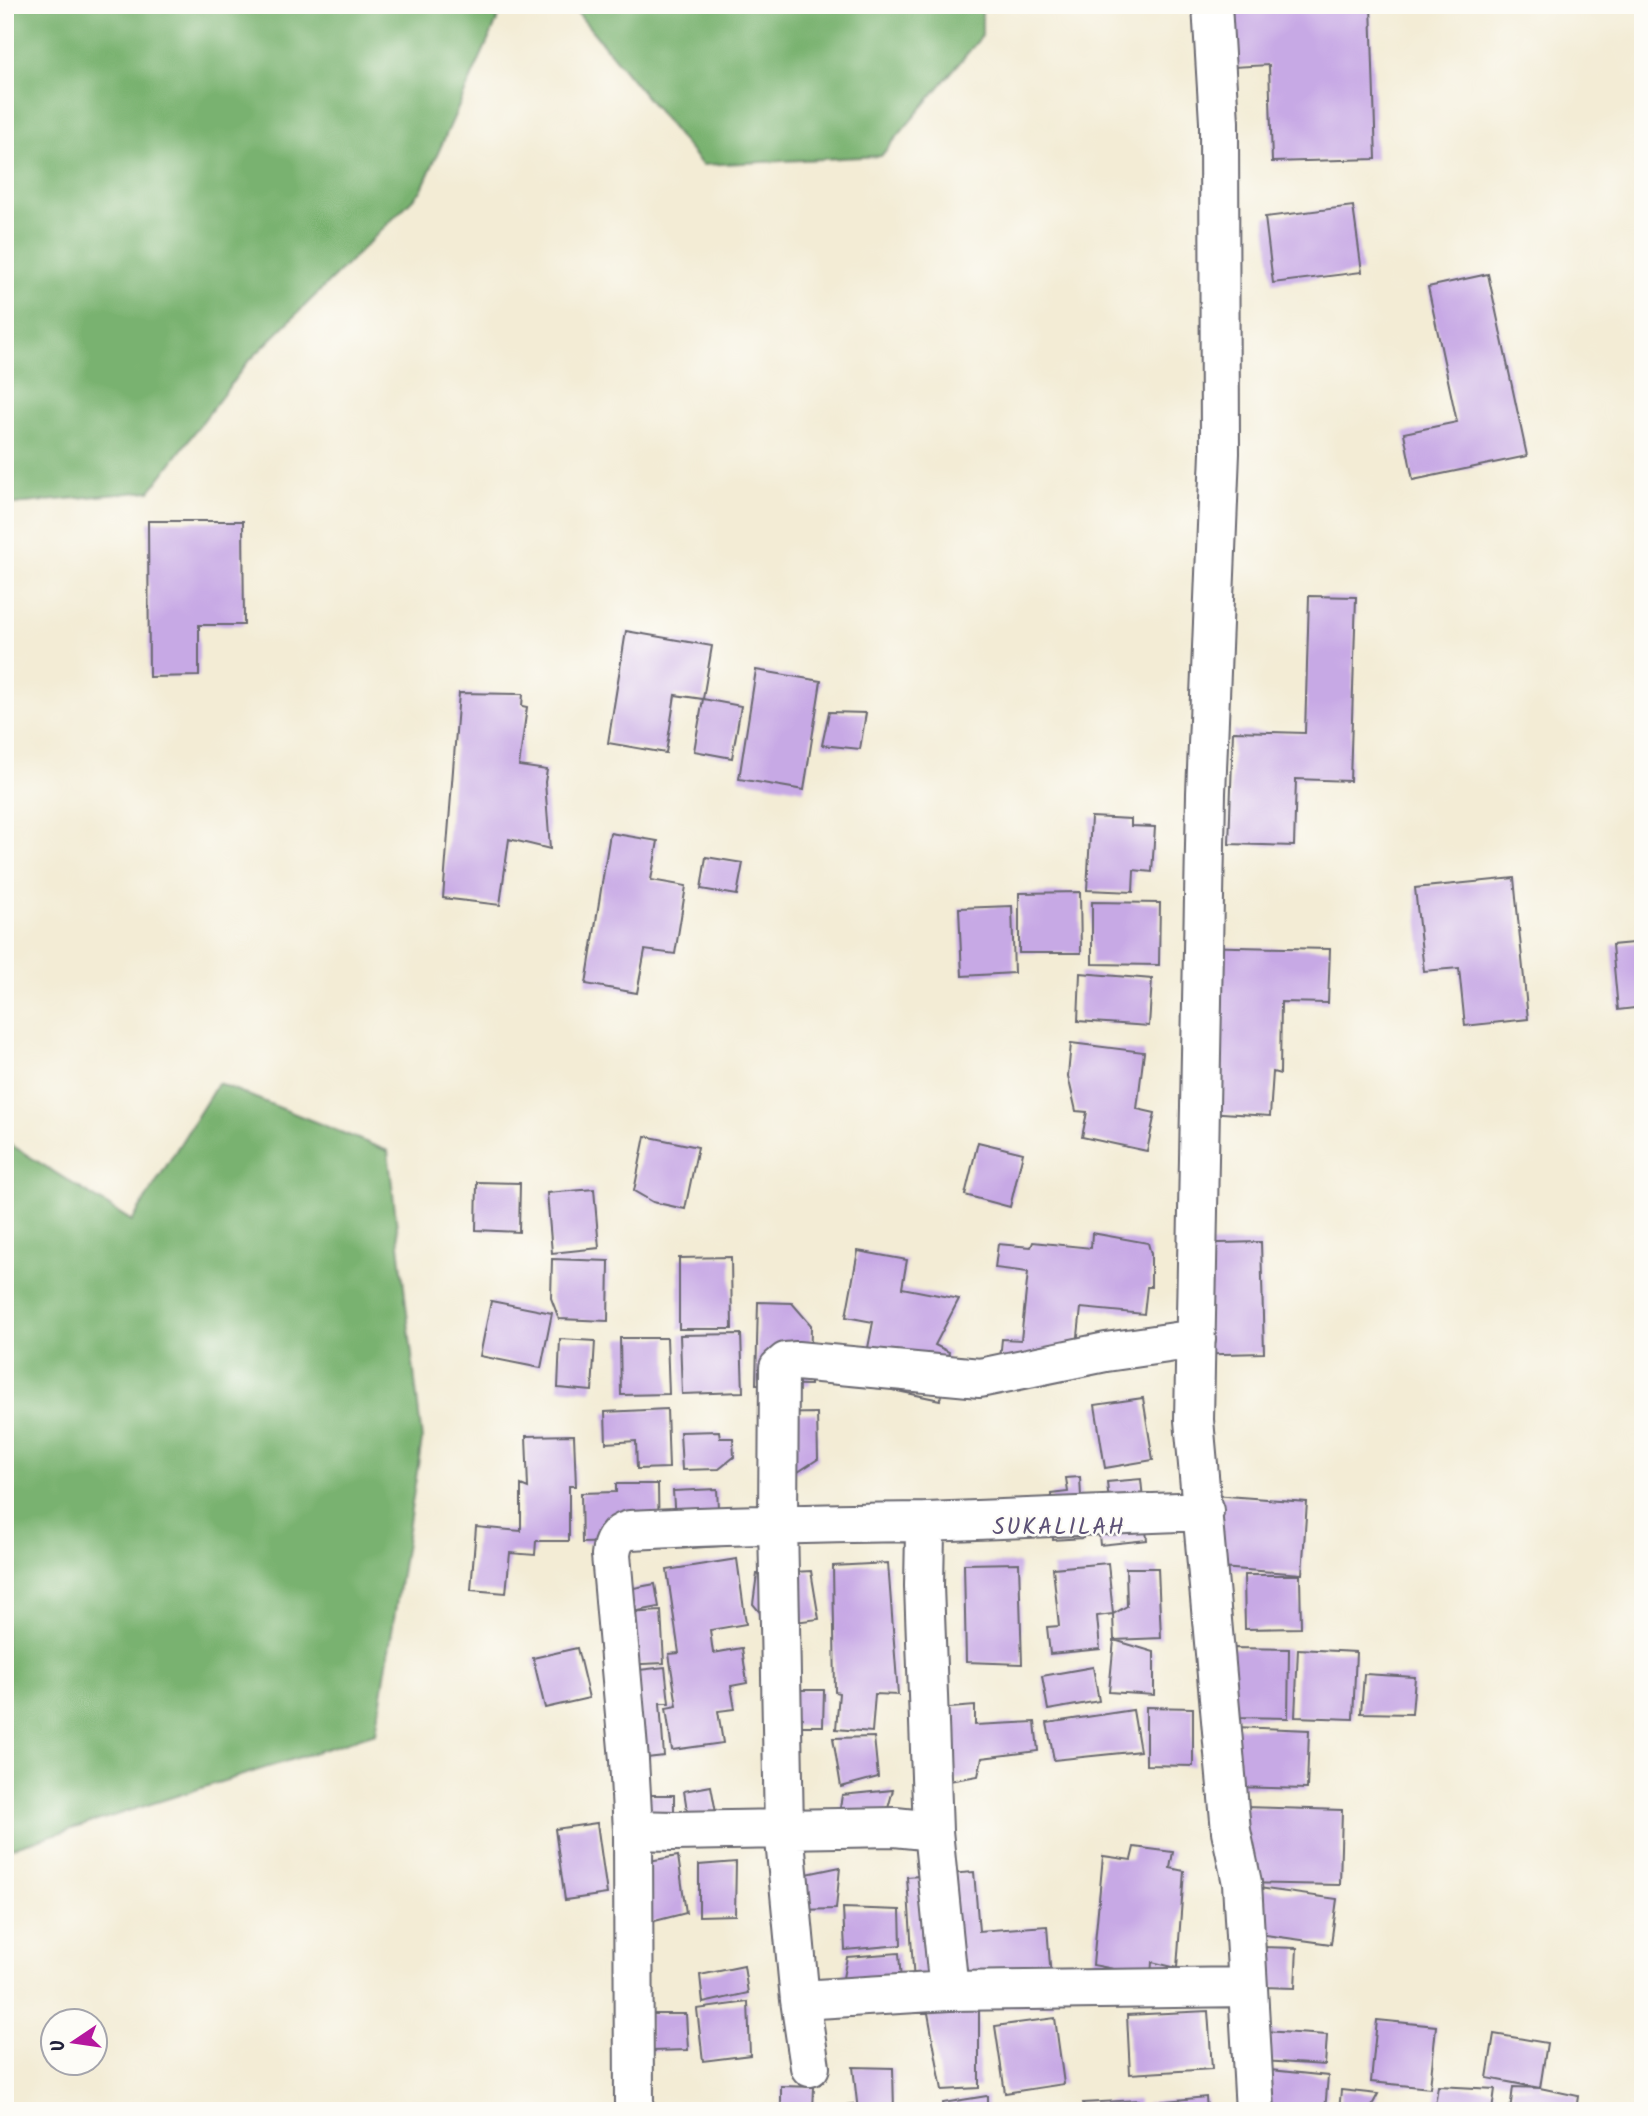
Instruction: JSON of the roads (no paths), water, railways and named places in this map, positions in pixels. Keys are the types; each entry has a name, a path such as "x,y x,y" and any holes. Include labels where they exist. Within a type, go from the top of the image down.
{"street":[{"path":"1212,5 1219,122 1220,453 1206,793 1195,1420 1231,1831 1241,1883 1255,2111"},
{"path":"810,2067 800,2000 784,1829 777,1376 782,1363 797,1362 980,1378 1106,1352 1196,1339"},
{"path":"634,2111 633,1830 611,1555 612,1545 623,1532 778,1523 927,1522 1204,1511"},
{"path":"927,1522 924,1586 933,1831 949,1992"},
{"path":"633,1830 895,1827 933,1831"},
{"path":"800,2000 949,1992 1247,1987"}],"district":[{"name":"SUKALILAH","path":"1059,1528"}]}
